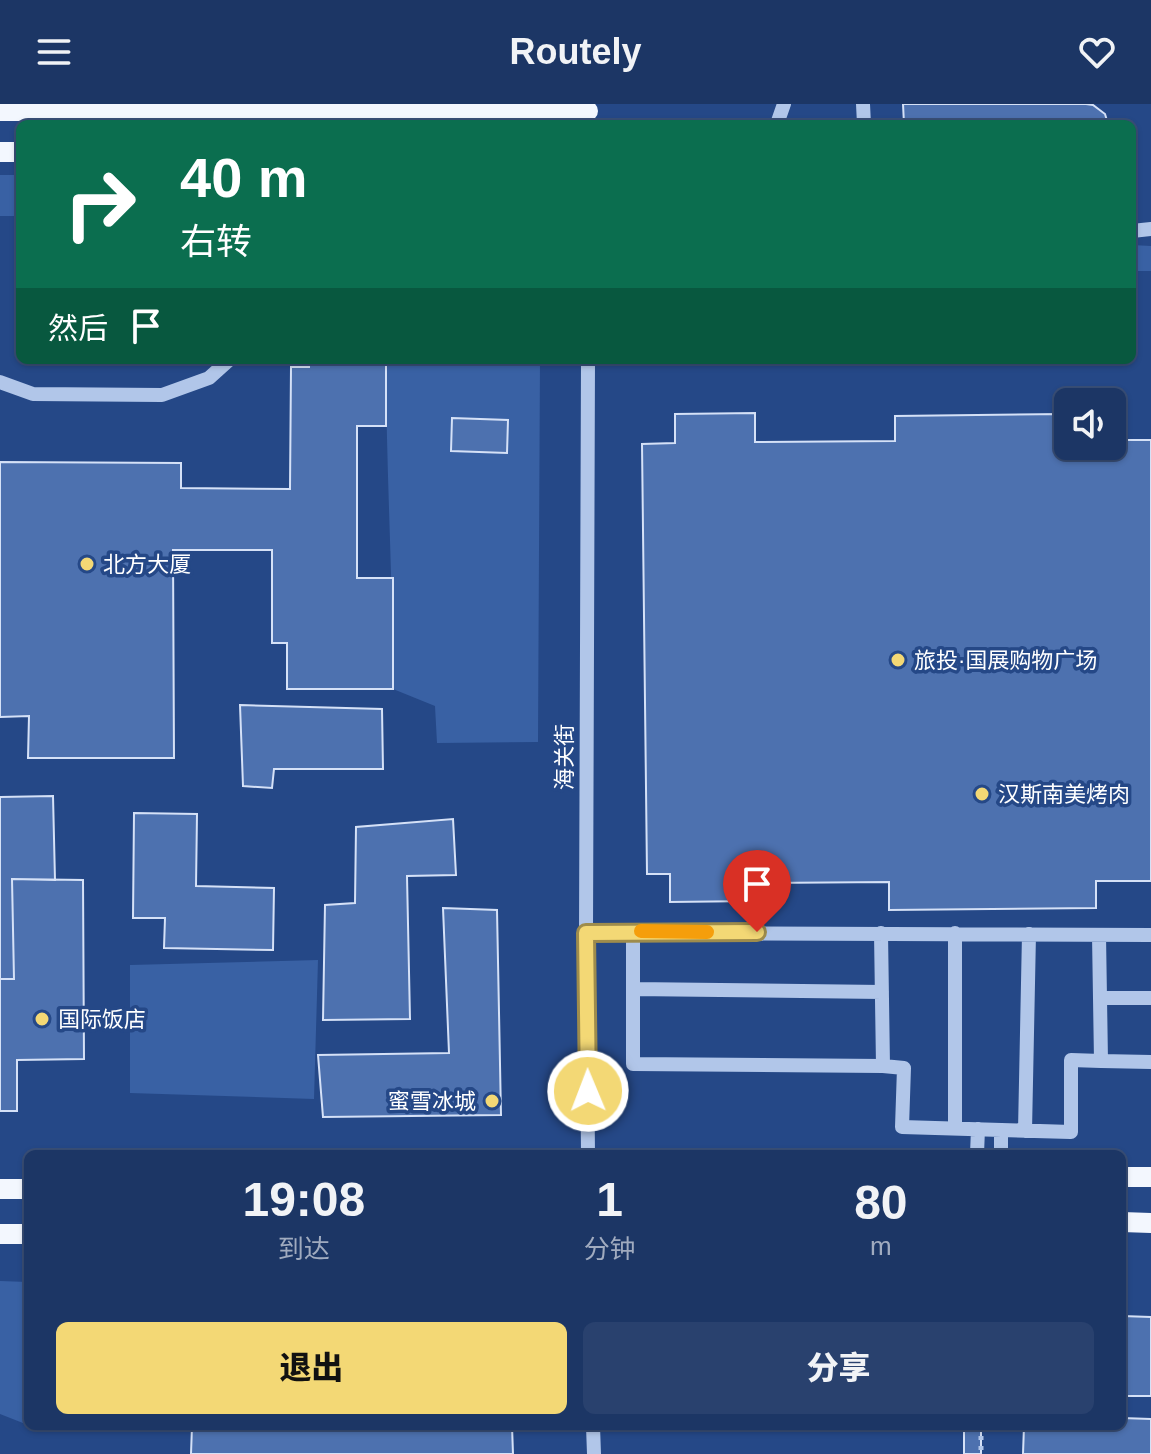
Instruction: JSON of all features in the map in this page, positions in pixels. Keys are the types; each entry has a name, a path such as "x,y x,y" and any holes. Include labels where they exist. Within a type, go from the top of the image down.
{"main road":[{"path":"0,111 588,113"},
{"path":"1126,1177 1151,1177"},
{"path":"0,1189 24,1189"},
{"path":"1126,1222 1151,1223"},
{"path":"0,1234 24,1234"}],"street":[{"path":"0,382 33,394 162,395 209,378 225,364"},
{"name":"海关街","path":"588,364 588,1150"},
{"path":"633,931 633,1064 904,1068 902,1127 1071,1132 1071,1060 1151,1062"},
{"path":"586,933 1151,935"},
{"path":"881,933 883,1066"},
{"path":"955,933 955,1128"},
{"path":"1025,1131 1029,934"},
{"path":"1099,935 1101,1061"},
{"path":"633,989 882,992"},
{"path":"1100,998 1151,998"},
{"path":"977,1150 978,1129"},
{"path":"1001,1130 1001,1150"},
{"path":"593,1430 594,1454"}],"path":[{"path":"981,1430 981,1454"}],"shaded area":[{"path":"0,175 16,175 16,216 0,216"},
{"path":"1136,245 1151,246 1151,271 1136,271"},
{"path":"386,364 540,364 538,742 437,743 435,706 393,689"},
{"path":"318,960 314,1099 130,1093 130,965"},
{"path":"0,1281 24,1282 24,1423 0,1414"}],"building":[{"path":"903,104 1086,104 1105,114 1107,120 904,120"},
{"name":"北方大厦","path":"309,364 386,364 386,426 357,426 357,578 393,578 393,689 287,689 287,643 272,643 272,550 173,550 174,758 28,758 29,716 0,717 0,462 181,463 181,488 290,489 291,367 309,367"},
{"name":"旅投·国展购物广场","path":"755,413 755,442 895,441 895,416 1054,414 1054,460 1126,460 1126,440 1151,440 1151,881 1096,881 1096,908 889,910 889,882 755,883 755,901 670,902 670,874 647,874 642,444 675,443 675,414"},
{"path":"452,418 508,420 507,453 451,451"},
{"path":"240,705 382,709 383,769 274,769 272,788 243,786"},
{"path":"53,796 55,880 12,879 14,979 0,979 0,797"},
{"path":"134,813 197,814 196,886 274,888 273,950 164,948 165,918 133,918"},
{"path":"453,819 456,875 407,876 410,1019 323,1020 325,905 355,903 356,827"},
{"name":"国际饭店","path":"12,879 83,880 84,1059 17,1060 17,1111 0,1111 0,979 14,979"},
{"path":"443,908 497,910 501,1115 323,1117 318,1055 449,1053"},
{"path":"1126,1316 1151,1317 1151,1396 1126,1396"},
{"path":"1126,1418 1151,1419 1151,1454 1023,1454 1024,1430 1126,1430"},
{"path":"192,1430 512,1430 513,1454 191,1454"},
{"path":"964,1430 981,1430 981,1454 964,1454"}],"slow traffic":[{"path":"641,931 707,932"}],"place":[{"name":"北方大厦","path":"87,564"},
{"name":"旅投·国展购物广场","path":"898,660"},
{"name":"汉斯南美烤肉","path":"982,794"},
{"name":"国际饭店","path":"42,1019"},
{"name":"蜜雪冰城","path":"492,1101"}],"route":[{"path":"588,1091 586,933 757,932"}]}
